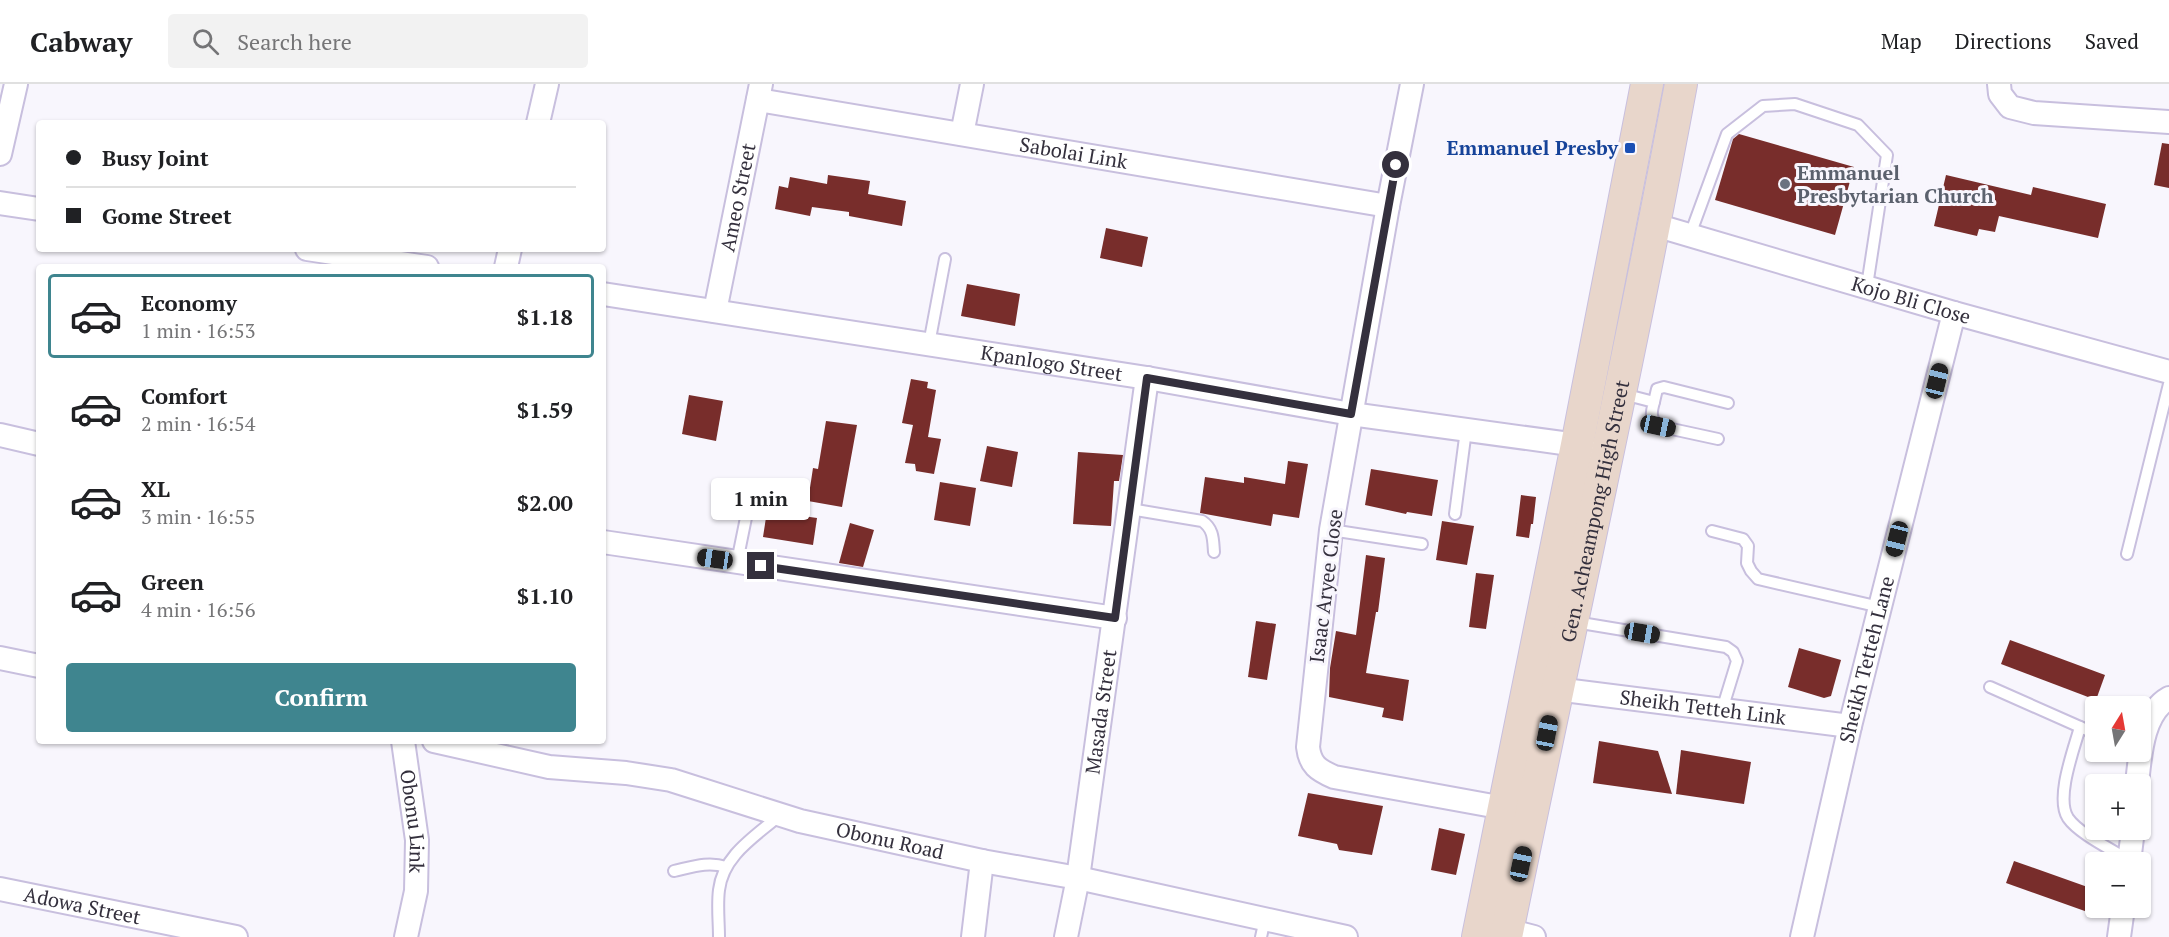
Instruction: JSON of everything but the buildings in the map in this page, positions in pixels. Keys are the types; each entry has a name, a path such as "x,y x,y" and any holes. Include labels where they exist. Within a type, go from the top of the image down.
{"main road":[{"name":"Gen. Acheampong High Street","path":"1506,935 1504,808 1647,84"},
{"name":"Gen. Acheampong High Street","path":"1506,935 1655,225 1681,84"}],"street":[{"path":"0,154 16,84"},
{"path":"539,120 547,84"},
{"path":"962,134 972,84"},
{"name":"Isaac Aryee Close","path":"1412,84 1388,206 1331,530 1308,747 1310,760 1317,770 1334,777 1504,808"},
{"path":"1999,84 2000,94 2010,107 2034,113 2169,122"},
{"name":"Sabolai Link","path":"759,92 962,134 1388,206"},
{"name":"Ameo Street","path":"715,312 759,92"},
{"path":"0,203 36,209"},
{"name":"Kojo Bli Close","path":"1655,225 1954,313 2169,372"},
{"path":"319,253 404,264"},
{"name":"Kpanlogo Street","path":"606,294 1147,378 1351,414 1577,445 1608,453"},
{"name":"Sheikh Tetteh Lane","path":"1802,937 1850,726 1954,313"},
{"name":"Masada Street","path":"1066,937 1078,878 1147,378"},
{"path":"0,435 36,443"},
{"path":"606,542 1115,618"},
{"path":"0,658 36,665"},
{"name":"Sheikh Tetteh Link","path":"1556,689 1850,726"},
{"path":"2151,719 2159,704 2169,698"},
{"name":"Obonu Link","path":"402,744 417,840 416,891 406,937"},
{"name":"Obonu Road","path":"447,744 549,767 626,773 671,780 800,821 982,861 1078,878 1263,928 1346,937"},
{"path":"973,937 982,861"},
{"name":"Adowa Street","path":"0,889 200,933 236,937"},
{"path":"2119,937 2122,918"}],"lane":[{"path":"1690,235 1727,135 1762,106 1795,104 1858,125 1887,155 1867,286"},
{"path":"929,344 945,259"},
{"path":"2127,554 2169,384"},
{"path":"1718,439 1658,426 1651,415 1657,389 1664,387 1728,403"},
{"path":"1620,393 1654,402"},
{"path":"1455,513 1466,430"},
{"path":"737,562 753,493 762,490 803,496"},
{"path":"1130,509 1202,521 1208,525 1212,534 1214,552"},
{"path":"1331,530 1422,544"},
{"path":"1712,531 1743,539 1748,546 1747,563 1750,571 1758,579 1880,607"},
{"path":"1572,621 1726,647 1733,652 1737,661 1722,710"},
{"path":"1990,687 2085,729"},
{"path":"2080,727 2062,798 2067,817 2079,829 2115,852"},
{"path":"719,937 718,893 726,867 738,851 780,815"},
{"path":"674,872 707,863 726,867"}],"place":[{"name":"Emmanuel Presby","path":"1630,148"},
{"name":"Emmanuel Presbytarian Church","path":"1785,184"}],"route":[{"path":"761,566 1115,618 1147,378 1351,414 1396,165"}]}
